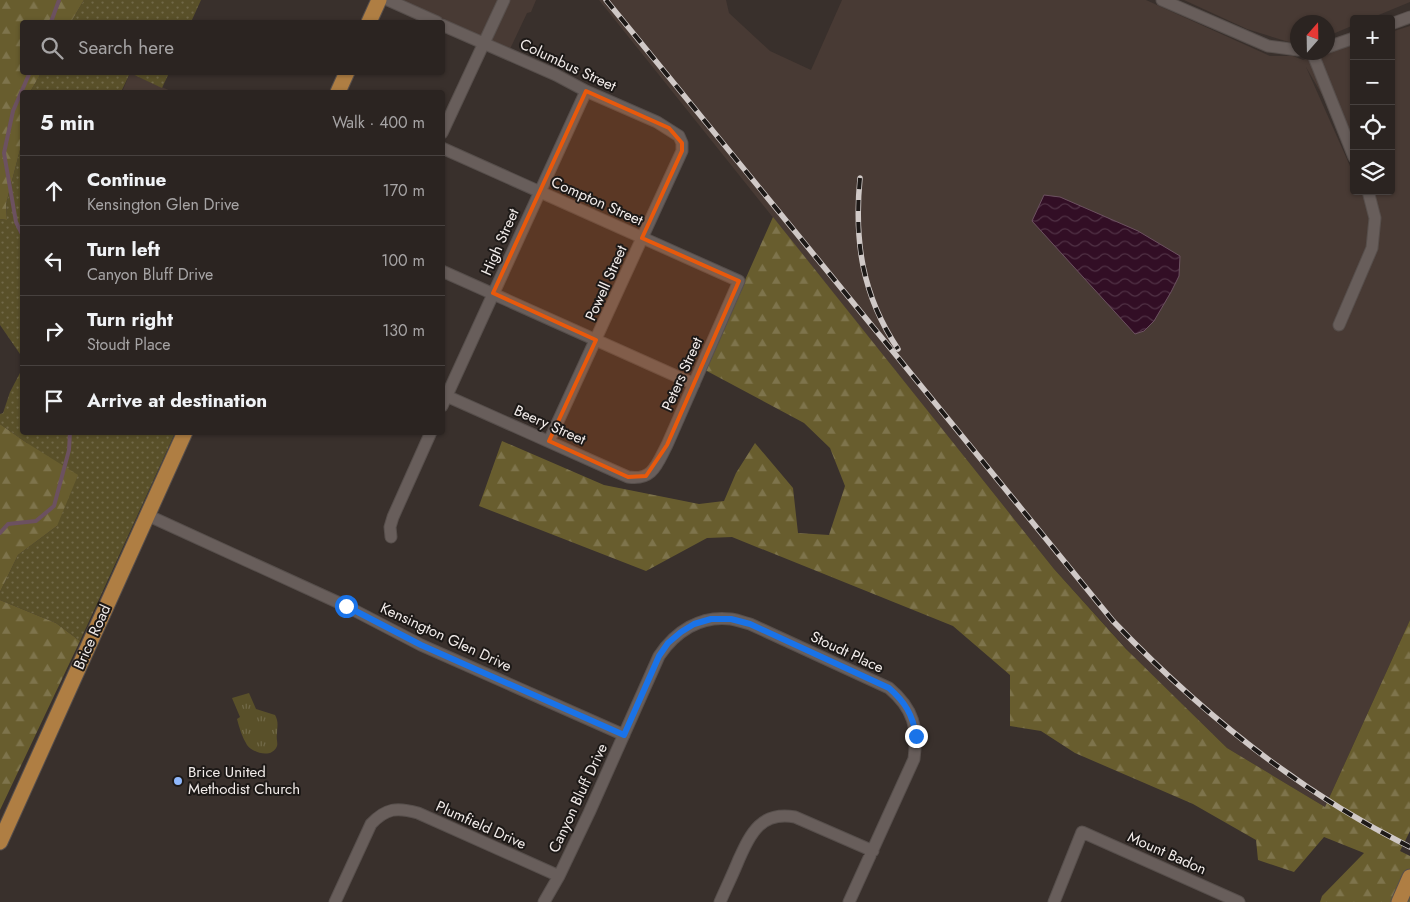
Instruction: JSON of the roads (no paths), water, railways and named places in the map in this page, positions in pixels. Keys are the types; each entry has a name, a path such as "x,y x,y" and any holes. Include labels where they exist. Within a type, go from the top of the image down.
{"main road":[{"path":"370,20 379,0"},
{"path":"339,90 346,75"},
{"name":"Brice Road","path":"0,842 184,435"},
{"path":"1399,902 1408,882"}],"street":[{"path":"388,0 433,20"},
{"path":"445,127 504,0"},
{"path":"1162,0 1268,46 1290,49"},
{"path":"1395,23 1410,17"},
{"name":"Columbus Street","path":"445,26 658,122 679,136"},
{"path":"1335,45 1350,39"},
{"path":"1315,60 1351,150"},
{"name":"High Street","path":"445,397 586,91"},
{"name":"Powell Street","path":"549,441 682,150 679,136"},
{"name":"Compton Street","path":"445,149 739,281"},
{"path":"1339,325 1372,248 1375,218 1369,195"},
{"path":"445,272 694,384"},
{"name":"Peters Street","path":"646,476 657,465 739,281"},
{"name":"Beery Street","path":"445,399 549,441 628,477 638,479 646,476"},
{"path":"391,537 390,527 393,517 430,435"},
{"name":"Kensington Glen Drive","path":"147,515 346,606 421,645 624,735"},
{"name":"Canyon Bluff Drive","path":"544,902 559,876 659,656 668,643 681,632 694,624 711,619"},
{"name":"Stoudt Place","path":"711,619 731,619 750,624 889,688 898,696 912,716 916,736 914,759 849,902"},
{"name":"Plumfield Drive","path":"335,902 371,824 386,811 397,809 418,813 559,876"},
{"path":"720,902 748,839 765,820 787,815 795,817 873,850"},
{"name":"Mount Badon","path":"1054,902 1082,832 1240,902"}],"water":[{"path":"1044,195 1060,197 1138,231 1180,256 1179,276 1154,321 1144,331 1135,334 1032,221"}],"waterway":[{"path":"52,20 59,0"},
{"path":"22,90 29,75"},
{"path":"20,95 13,111 4,153 16,222 20,230"},
{"path":"0,533 8,524 36,521 54,506 69,450 70,435"}],"railway":[{"path":"606,0 1113,621 1180,687 1251,747 1328,800 1368,825 1410,847"},
{"path":"860,178 858,224 863,267 876,308 898,349"}],"place":[{"name":"Brice United Methodist Church","path":"178,781"}]}
